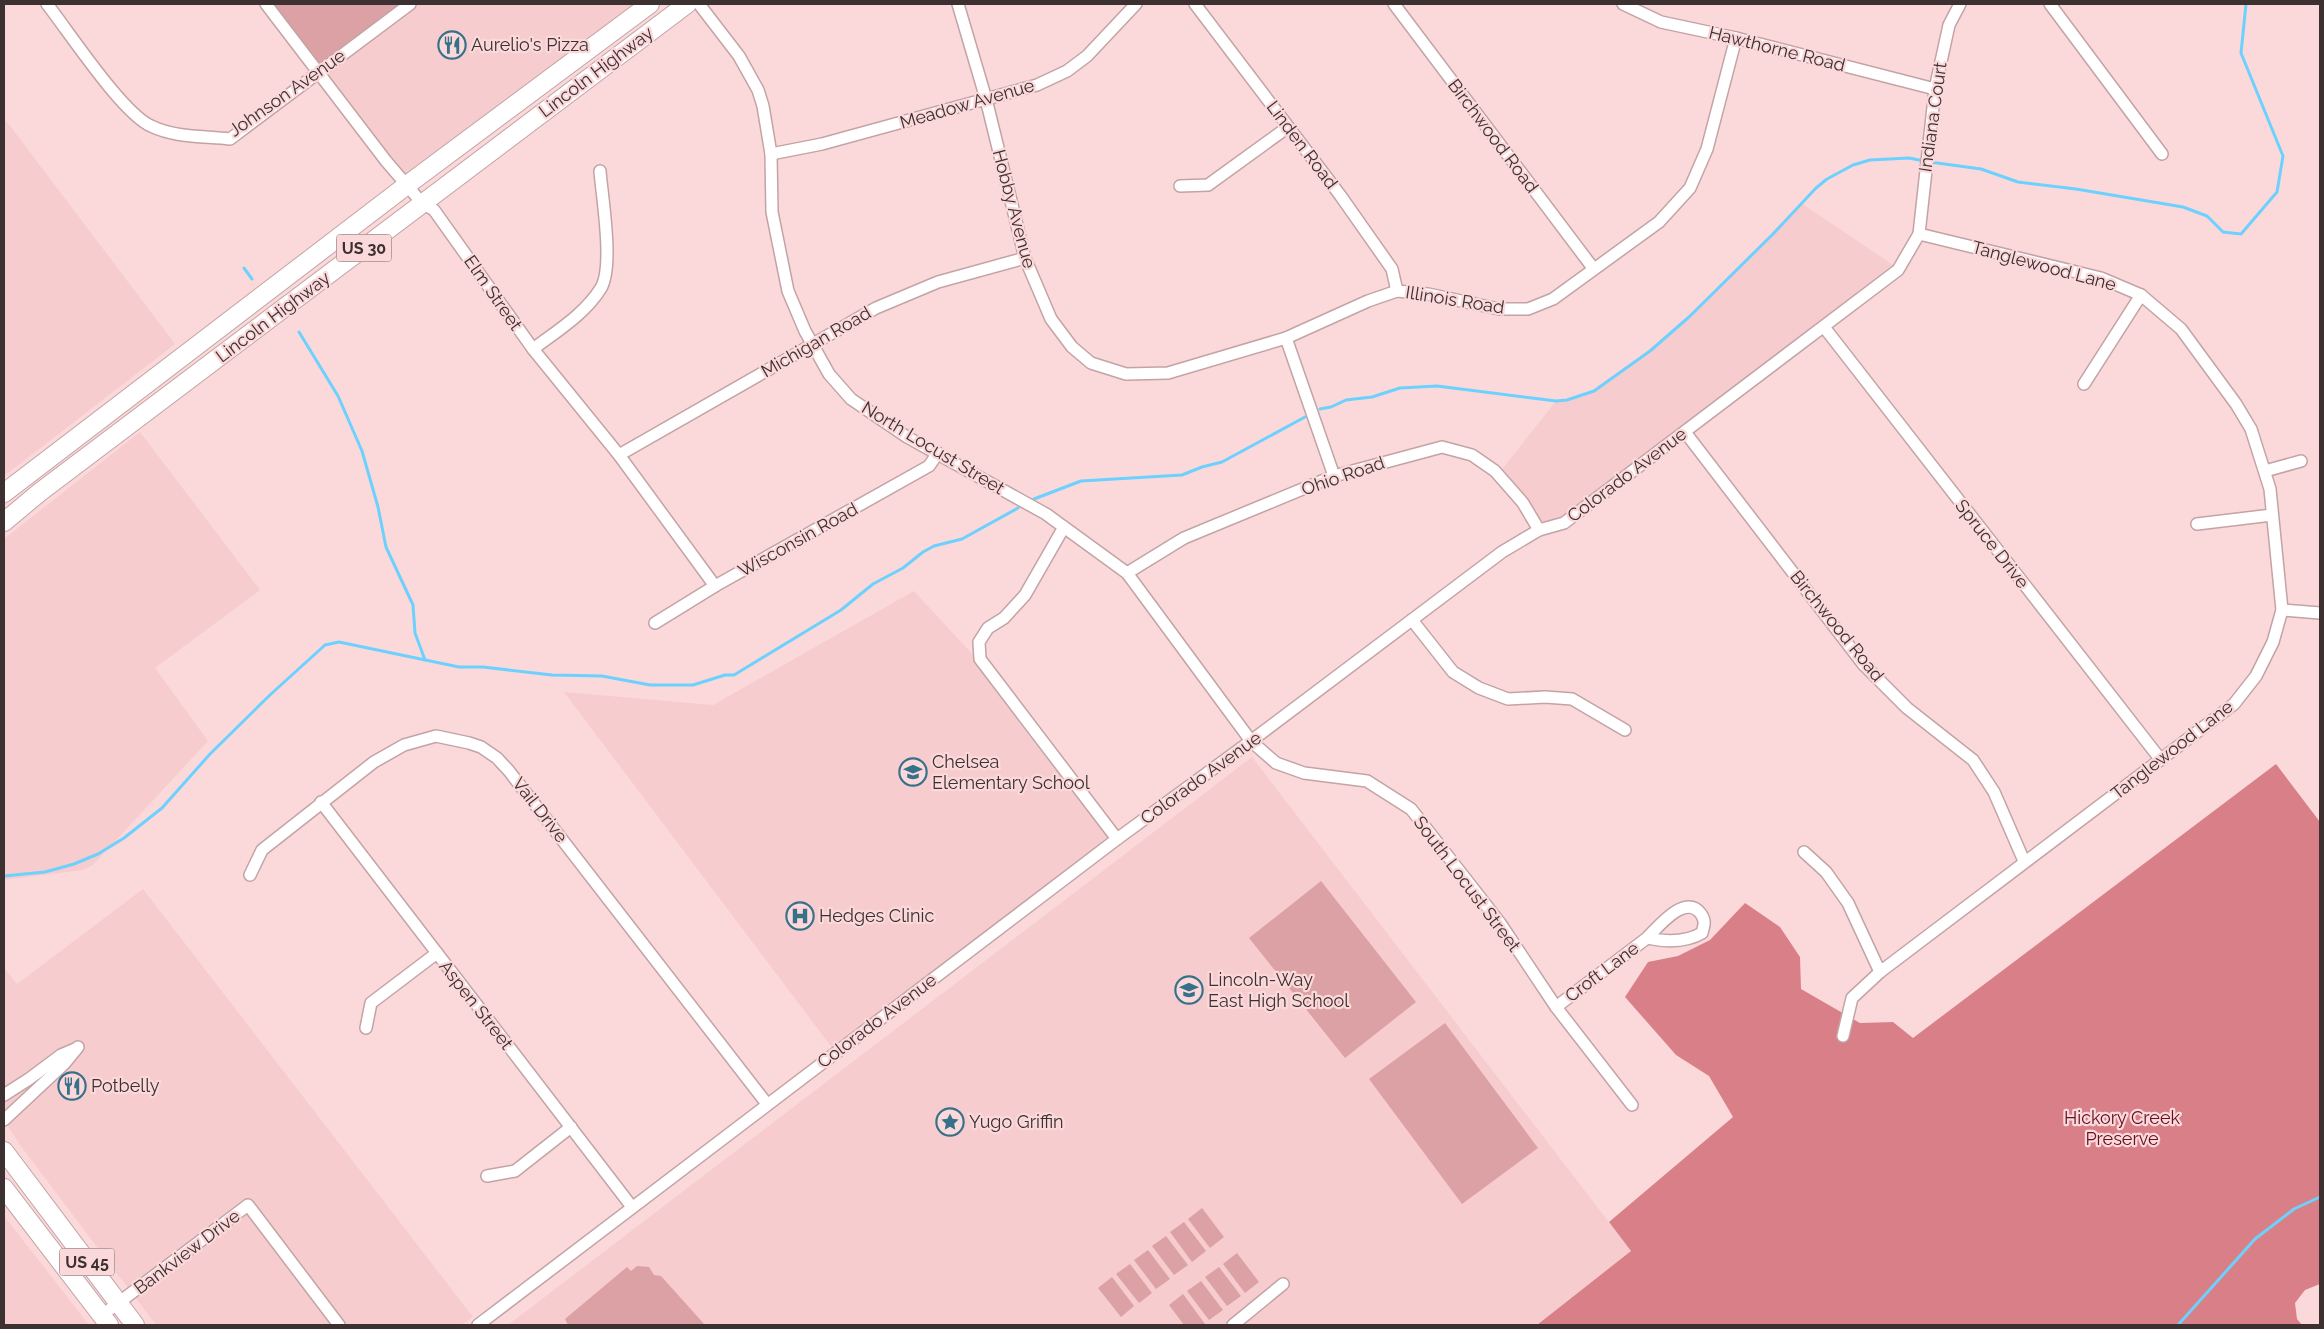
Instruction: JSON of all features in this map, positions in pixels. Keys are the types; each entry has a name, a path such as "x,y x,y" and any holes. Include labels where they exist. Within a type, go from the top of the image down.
{"main road":[{"name":"Lincoln Highway","path":"4,493 407,185 650,4"},
{"name":"Lincoln Highway","path":"4,522 40,492 687,4"},
{"name":"US 45","path":"4,1151 135,1325"},
{"name":"US 45","path":"4,1188 105,1320"}],"street":[{"name":"Johnson Avenue","path":"47,4 102,77 128,107 150,126 176,134 230,138 410,4"},
{"name":"Elm Street","path":"266,4 386,161 422,203 434,210 533,349 619,455 715,586"},
{"name":"North Locust Street","path":"699,4 750,73 763,106 771,154 772,212 784,273 792,303 829,374 851,399 907,437 1046,514 1127,573 1252,741"},
{"name":"Hobby Avenue","path":"958,4 986,98 1025,258 1051,319 1072,347 1091,363 1126,374"},
{"name":"Meadow Avenue","path":"771,154 822,144 1037,85 1067,71 1087,56 1136,4"},
{"name":"Linden Road","path":"1195,4 1392,269 1397,291"},
{"name":"Birchwood Road","path":"1394,4 1593,268"},
{"name":"Hawthorne Road","path":"1623,4 1661,22 1736,38 1934,88"},
{"name":"Indiana Court","path":"1919,234 1934,88 1949,25 1960,4"},
{"path":"2050,4 2162,154"},
{"name":"Illinois Road","path":"1126,374 1168,373 1286,338 1368,301 1397,291 1428,294 1499,309 1528,309 1553,299 1593,268 1659,222 1690,188 1707,149 1736,38"},
{"path":"1180,186 1208,184 1288,127"},
{"path":"533,349 578,315 602,287 608,250 600,171"},
{"name":"Tanglewood Lane","path":"1843,1036 1852,998 1880,972 2234,704 2256,676 2273,642 2282,610 2270,489 2266,471 2250,429 2229,393 2181,329 2141,295 2101,278 1919,234"},
{"name":"Colorado Avenue","path":"478,1325 1116,839 1252,741 1502,552 1539,530 1564,523 1824,327 1898,270 1919,234"},
{"name":"Michigan Road","path":"619,455 859,317 918,289 1025,258"},
{"path":"2084,384 2141,295"},
{"name":"Spruce Drive","path":"1824,327 2161,760"},
{"path":"1286,338 1334,476"},
{"name":"Birchwood Road","path":"1685,432 1863,664 1907,708 1973,760 1994,792 2024,862"},
{"name":"Ohio Road","path":"1127,573 1184,538 1334,476 1442,447 1472,455 1495,471 1523,503 1539,530"},
{"name":"Wisconsin Road","path":"655,623 715,586 929,466 938,453"},
{"path":"2266,471 2301,461"},
{"path":"2197,524 2272,514"},
{"path":"1064,527 1026,595 1004,618 988,628 980,642 980,659 1116,839"},
{"path":"2282,610 2320,613"},
{"path":"1412,620 1453,672 1478,688 1508,699 1572,698 1625,730"},
{"name":"Vail Drive","path":"250,874 262,850 321,802 385,754 404,745 436,736 469,743 489,752 509,771 767,1104"},
{"name":"South Locust Street","path":"1252,741 1276,763 1304,773 1368,781 1411,809 1500,923 1556,1007 1632,1105"},
{"name":"Aspen Street","path":"321,802 632,1207"},
{"path":"1804,852 1826,872 1848,902 1880,972"},
{"name":"Croft Lane","path":"1556,1007 1647,938 1671,914 1685,907 1694,908 1700,912 1704,919 1702,933 1692,938 1664,942 1647,938"},
{"path":"366,1028 371,1003 436,953"},
{"path":"4,1095 29,1080 61,1055 78,1047 64,1064 4,1120"},
{"path":"487,1176 514,1171 571,1127"},
{"name":"Bankview Drive","path":"105,1320 118,1303 248,1205 339,1325"},
{"path":"1233,1325 1284,1284"}],"shaded area":[{"path":"271,4 404,4 319,68"},
{"path":"416,4 643,4 408,181 324,73"},
{"path":"4,118 175,344 4,476"},
{"path":"1801,203 1896,267 1563,521 1534,529 1496,477 1556,401 1567,400 1594,391 1650,351 1689,317"},
{"path":"140,432 260,590 155,668 208,741 93,865 83,870 4,880 4,539"},
{"name":"Chelsea Elementary School","path":"914,591 975,657 1113,839 833,1049 564,692 713,705"},
{"name":"Lincoln-Way East High School","path":"1252,757 1631,1251 1537,1325 508,1325"},
{"path":"1321,881 1416,1002 1345,1058 1249,938"},
{"path":"143,889 473,1317 461,1325 156,1325 20,1145 4,1120 4,968 17,984"},
{"path":"1445,1023 1538,1148 1462,1204 1369,1079"},
{"path":"1202,1208 1224,1237 1210,1248 1188,1219"},
{"path":"4,1216 51,1276 89,1325 4,1325"},
{"path":"1184,1222 1206,1251 1192,1262 1170,1232"},
{"path":"1166,1236 1188,1265 1174,1275 1152,1246"},
{"path":"1148,1250 1170,1279 1156,1289 1134,1260"},
{"path":"1237,1253 1259,1282 1245,1293 1223,1264"},
{"path":"1130,1264 1152,1293 1139,1303 1116,1274"},
{"path":"637,1266 649,1267 654,1275 661,1276 705,1325 568,1325 565,1319 627,1267 631,1271"},
{"path":"1219,1267 1241,1296 1227,1306 1205,1277"},
{"path":"1112,1277 1134,1306 1121,1317 1098,1288"},
{"path":"1201,1281 1223,1310 1209,1320 1187,1291"},
{"path":"1183,1294 1205,1324 1184,1325 1169,1305"}],"green space":[{"name":"Hickory Creek Preserve","path":"2276,764 2320,822 2320,1284 2305,1290 2295,1303 2297,1319 2302,1325 1537,1325 1631,1251 1609,1222 1733,1117 1709,1076 1676,1055 1625,997 1648,962 1678,956 1710,940 1745,903 1780,927 1800,957 1801,989 1860,1023 1893,1022 1913,1038"}],"waterway":[{"path":"1930,162 1981,169 2018,182 2076,189 2183,207 2207,216 2223,232 2241,234 2277,192 2283,156 2241,53 2246,4"},
{"path":"1320,409 1331,407 1346,400 1372,397 1400,388 1437,386 1556,401 1567,400 1594,391 1650,351 1689,317 1827,179 1853,165 1870,160 1909,158 1924,161"},
{"path":"244,268 252,279"},
{"path":"299,332 338,396 362,451 378,507 386,547 413,605 415,633 425,660"},
{"path":"1034,499 1081,481 1182,475 1222,462 1305,417"},
{"path":"4,876 45,872 74,864 98,854 124,838 162,808 210,754 271,694 325,645 339,642 459,667 483,667 552,675 602,676 650,685 693,685 725,675 734,675 841,610 873,584 903,568 923,552 934,546 962,539 1018,508"},
{"path":"2178,1325 2255,1239 2294,1209 2320,1197"}],"place":[{"name":"Aurelio's Pizza","path":"452,45"},
{"name":"Chelsea Elementary School","path":"913,772"},
{"name":"Hedges Clinic","path":"800,916"},
{"name":"Lincoln-Way East High School","path":"1189,990"},
{"name":"Potbelly","path":"72,1086"},
{"name":"Yugo Griffin","path":"950,1122"}]}
